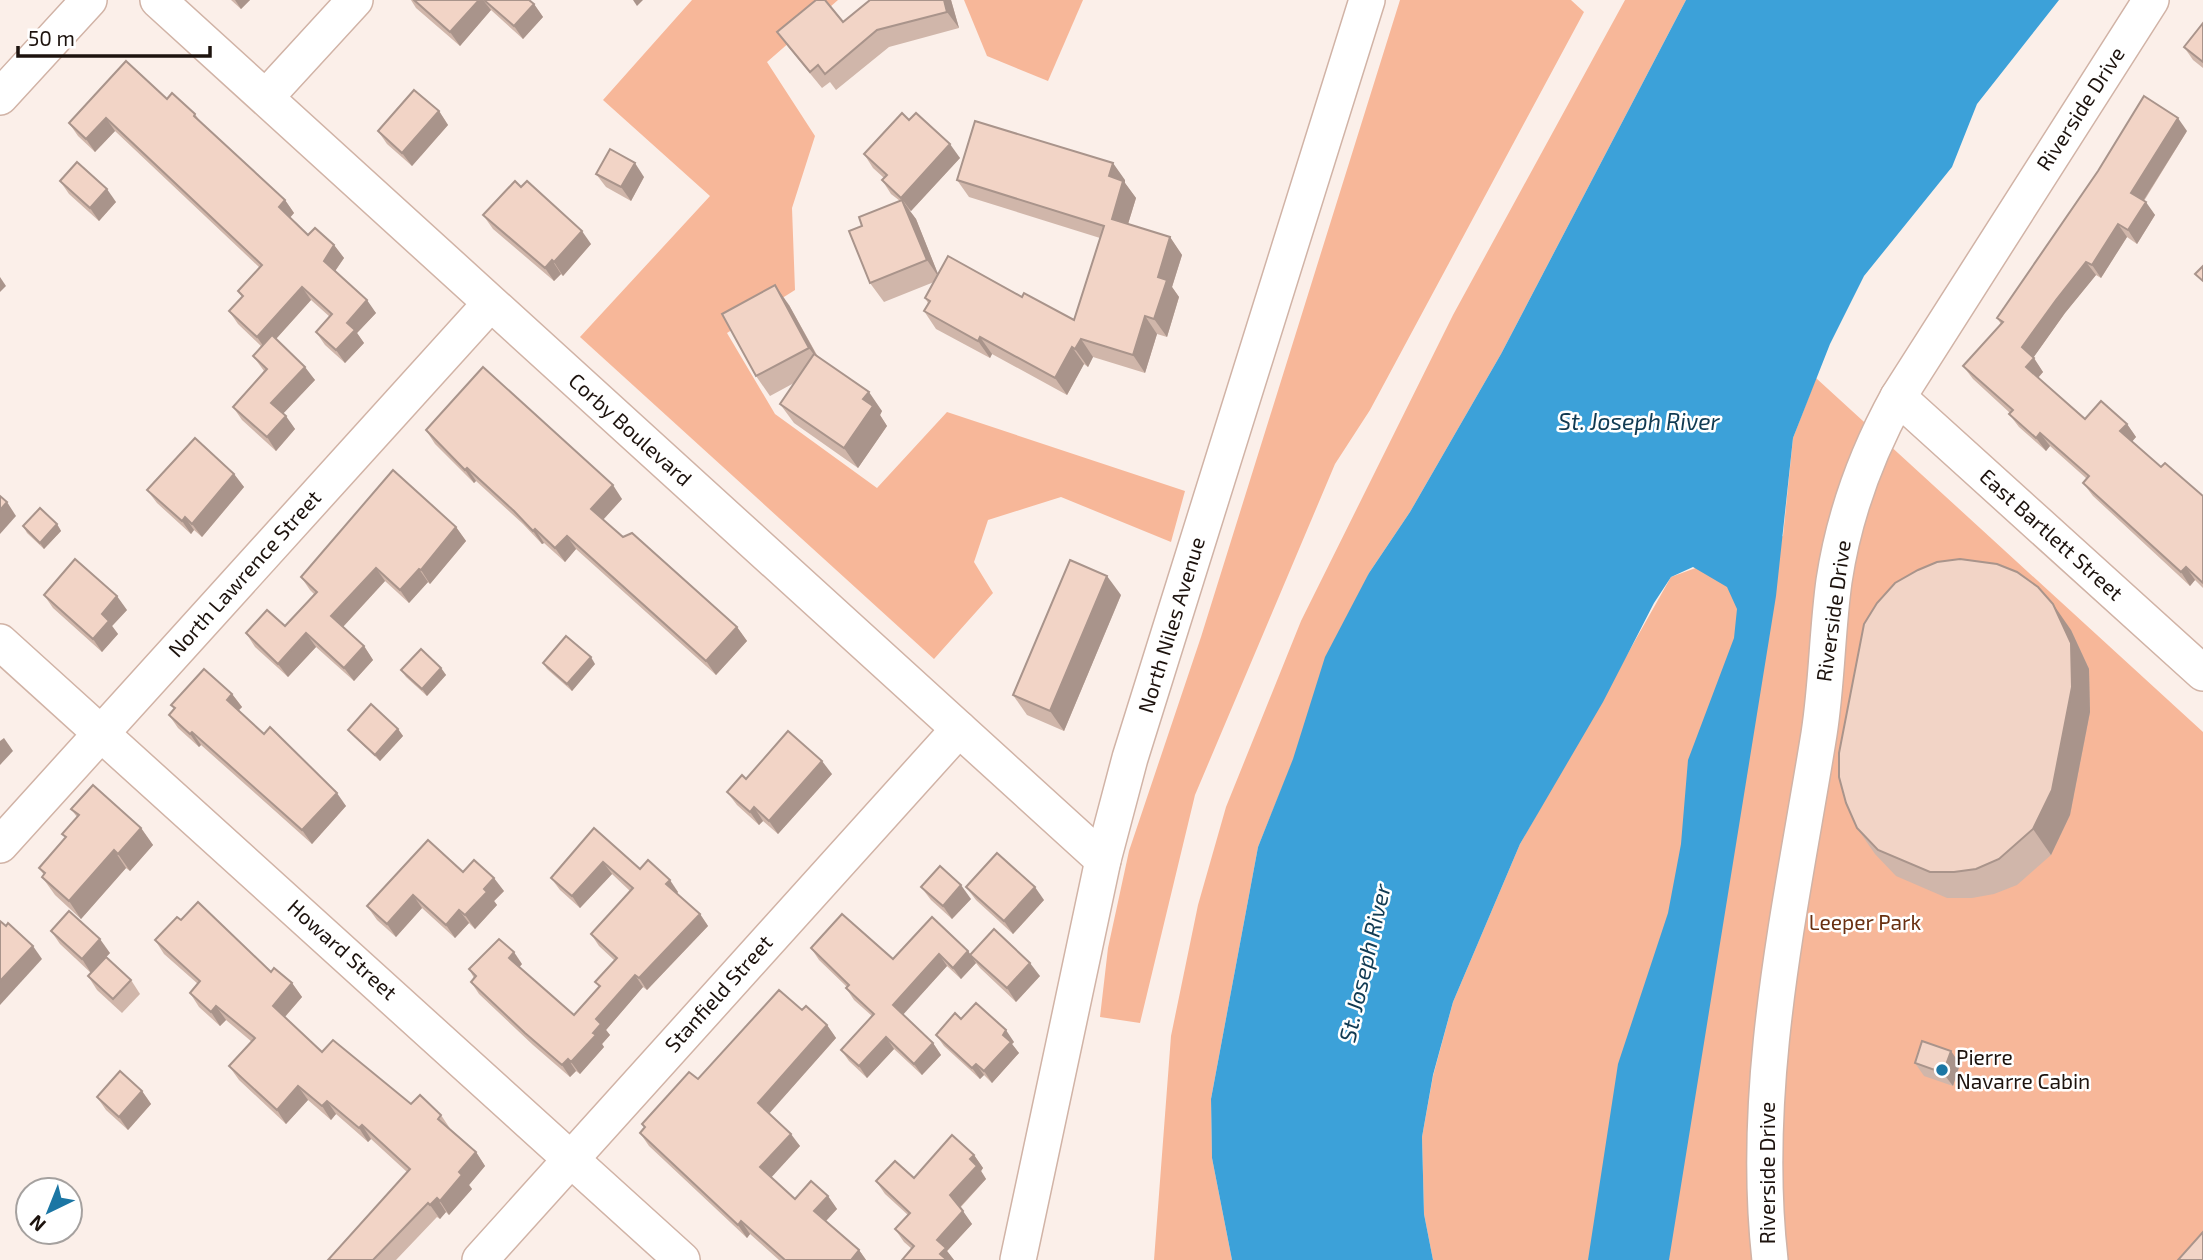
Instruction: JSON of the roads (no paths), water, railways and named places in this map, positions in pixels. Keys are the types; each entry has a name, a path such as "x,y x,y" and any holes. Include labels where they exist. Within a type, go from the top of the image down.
{"street":[{"path":"0,97 89,0"},
{"name":"Corby Boulevard","path":"158,0 1103,860"},
{"path":"266,97 355,0"},
{"name":"North Niles Avenue","path":"1018,1260 1103,860 1130,758 1367,0"},
{"name":"Riverside Drive","path":"1770,1260 1765,1214 1765,1147 1774,1010 1821,719 1835,580 1858,481 1878,434 1898,397 2151,0"},
{"name":"North Lawrence Street","path":"0,845 490,304"},
{"name":"East Bartlett Street","path":"1898,397 2203,673"},
{"name":"Howard Street","path":"0,642 682,1260"},
{"name":"Stanfield Street","path":"480,1260 959,729"}],"water":[{"name":"St. Joseph River","path":"1686,0 2059,0 1977,104 1952,167 1864,276 1830,344 1793,438 1776,596 1669,1260 1588,1260 1618,1064 1668,913 1681,844 1688,760 1734,638 1737,609 1727,587 1693,567 1671,577 1654,603 1603,702 1520,844 1453,1002 1433,1075 1422,1137 1424,1214 1433,1260 1232,1260 1212,1158 1211,1099 1258,847 1293,759 1325,657 1369,573 1410,512 1501,354"}],"place":[{"name":"Pierre Navarre Cabin","path":"1942,1070"}],"park label":[{"name":"Leeper Park","path":"1865,923"}]}
